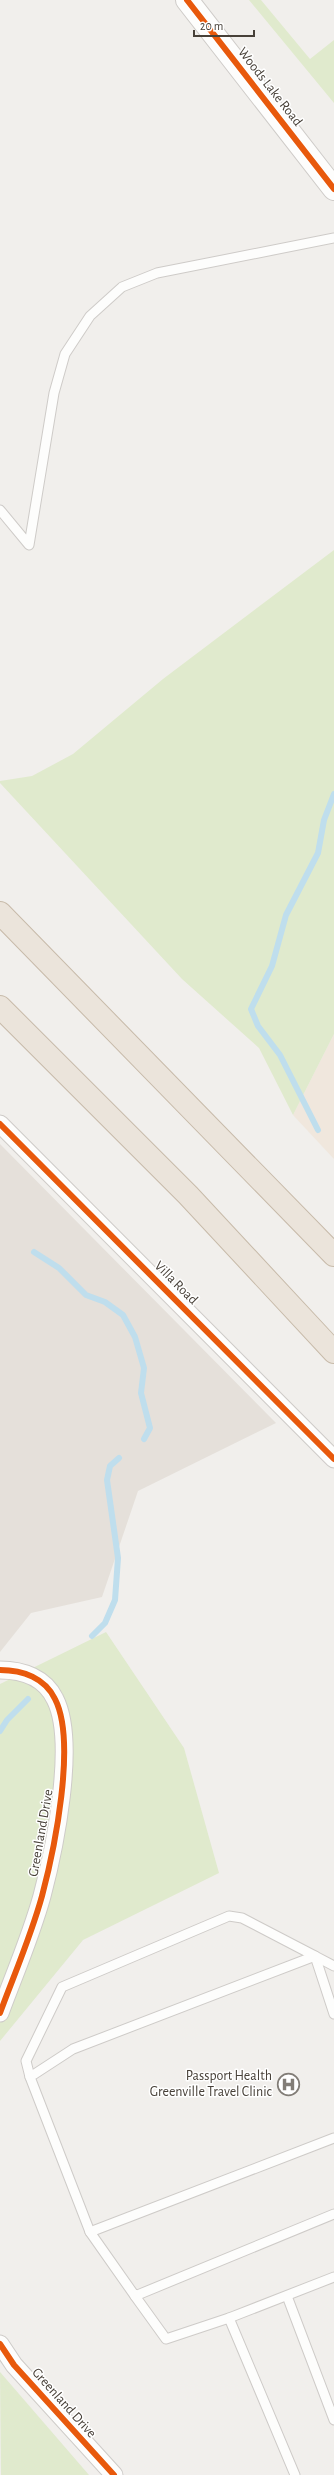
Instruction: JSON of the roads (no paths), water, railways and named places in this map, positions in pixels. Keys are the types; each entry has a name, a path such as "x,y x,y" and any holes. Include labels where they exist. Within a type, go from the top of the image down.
{"highway":[{"path":"0,913 334,1255"},
{"path":"0,1007 188,1195 334,1352"}],"street":[{"name":"Woods Lake Road","path":"187,0 334,189"},
{"name":"Villa Road","path":"0,1124 334,1459"},
{"name":"Greenland Drive","path":"0,1670 17,1671 34,1677 46,1685 56,1700 62,1729 63,1767 54,1845 42,1897 0,2014"},
{"name":"Greenland Drive","path":"0,2344 14,2365 114,2475"}],"lane":[{"path":"0,510 29,545 54,393 65,354 90,316 122,287 157,273 334,238"},
{"path":"334,1966 242,1918 229,1916 62,1987 26,2061 30,2077 90,2232 166,2339 229,2318 334,2277"},
{"path":"315,1956 334,2014"},
{"path":"30,2077 73,2049 315,1956"},
{"path":"90,2232 334,2138"},
{"path":"135,2296 334,2214"},
{"path":"287,2296 334,2420"},
{"path":"229,2318 295,2475"}],"waterway":[{"path":"318,1130 280,1055 258,1026 251,1009 272,966 286,915 318,853 324,820 334,794"},
{"path":"34,1252 59,1268 86,1295 105,1302 123,1315 135,1337 144,1368 141,1393 150,1428 144,1439"},
{"path":"92,1636 105,1623 115,1600 118,1558 107,1480 110,1466 119,1458"},
{"path":"0,1731 7,1720 28,1699"}],"place":[{"name":"Passport Health Greenville Travel Clinic","path":"288,2084"}]}
